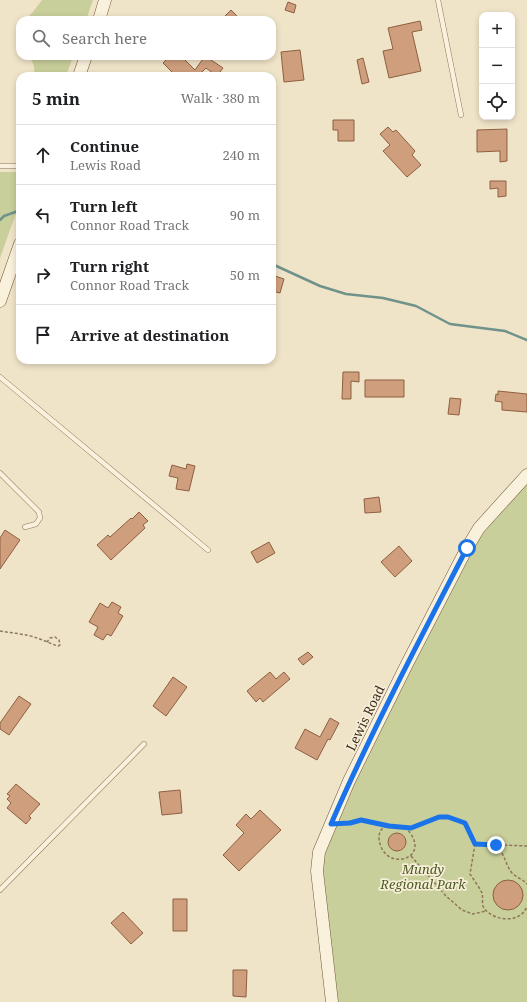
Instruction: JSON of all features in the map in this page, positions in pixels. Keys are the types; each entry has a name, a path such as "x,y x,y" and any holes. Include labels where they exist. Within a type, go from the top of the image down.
{"street":[{"path":"100,16 106,0"},
{"path":"80,72 85,60"},
{"path":"0,301 16,255"},
{"name":"Lewis Road","path":"332,1002 318,871 319,852 350,781 467,548 479,528 527,475"}],"lane":[{"path":"438,0 461,115"},
{"path":"0,166 16,166"},
{"path":"0,377 208,550"},
{"path":"0,473 39,512 40,518 36,524 25,527"},
{"path":"0,890 144,744"}],"path":[{"path":"0,631 37,638 47,642 58,646 60,645 59,640 55,637 50,638 47,642"},
{"path":"331,824 350,823 361,820 389,826 411,828 439,817 448,817 465,823 475,844 470,874 482,894 486,911 493,916 512,918 521,915 527,906"},
{"path":"389,826 380,831 380,843 387,856 404,860 411,856 414,852 414,840 412,834 405,827"},
{"path":"475,844 527,846"},
{"path":"496,845 505,856 512,873 527,884"},
{"path":"411,856 446,896 462,910 473,914 486,911"}],"green space":[{"path":"42,0 93,0 87,16 29,16"},
{"path":"31,60 72,60 67,72 34,72 34,65"},
{"path":"0,172 16,172 16,213 0,258"},
{"name":"Mundy Regional Park","path":"527,475 527,1002 330,1002 317,871 331,824 479,528"}],"building":[{"path":"288,2 296,5 294,13 285,10"},
{"path":"231,10 237,16 225,16"},
{"path":"420,21 422,30 412,32 421,71 389,78 383,51 393,49 388,28"},
{"path":"300,50 304,80 284,82 281,52"},
{"path":"363,58 369,82 362,84 357,60"},
{"path":"166,60 185,60 195,70 202,60 211,60 223,68 220,72 212,72 206,68 202,72 172,72 163,63"},
{"path":"333,120 354,120 354,141 338,141 338,130 333,130"},
{"path":"388,127 393,132 396,130 415,151 412,155 421,165 407,177 383,151 390,145 380,134"},
{"path":"507,129 507,161 500,162 500,151 477,152 477,130"},
{"path":"490,181 506,181 506,196 498,197 498,188 490,189"},
{"path":"276,276 284,279 280,293 276,292"},
{"path":"343,372 359,372 359,382 351,381 351,399 342,399"},
{"path":"365,380 404,380 404,397 365,397"},
{"path":"498,391 527,394 527,412 502,410 502,402 495,401"},
{"path":"450,398 461,399 459,415 448,414"},
{"path":"187,464 195,466 189,491 176,489 178,478 169,476 172,465 186,469"},
{"path":"379,497 381,512 365,513 364,499"},
{"path":"139,512 148,521 143,525 145,528 111,560 97,545 108,535 110,537"},
{"path":"5,530 20,540 0,569 0,538"},
{"path":"269,542 275,553 257,563 251,552"},
{"path":"399,546 412,561 395,577 381,562"},
{"path":"112,602 121,607 118,613 123,616 111,636 107,634 103,640 94,635 98,627 89,622 100,603 108,608"},
{"path":"308,652 313,657 303,665 298,659"},
{"path":"270,672 276,679 284,672 290,679 263,702 260,698 256,702 247,691"},
{"path":"173,677 187,687 166,716 153,706"},
{"path":"19,696 31,704 9,735 0,729 0,723"},
{"path":"330,718 339,723 330,740 328,739 317,760 295,748 305,729 320,737"},
{"path":"16,784 40,804 29,816 31,818 26,824 7,808 11,803 7,799 10,796 7,794"},
{"path":"180,790 182,813 162,815 159,792"},
{"path":"260,810 281,830 239,871 223,855 244,833 236,825 246,814 251,819"},
{"path":"393,833 401,833 406,838 404,849 401,851 393,851 388,846 388,838"},
{"path":"508,880 519,884 523,895 519,906 508,910 497,906 493,895 497,884"},
{"path":"173,899 187,899 187,931 173,931"},
{"path":"123,912 143,933 131,944 111,923"},
{"path":"233,970 247,970 246,997 233,996"}],"waterway":[{"path":"0,220 4,216 16,212"},
{"path":"276,266 320,286 346,294 383,298 416,306 450,324 505,331 527,340"}],"route":[{"path":"467,548 407,664 350,781 331,824 350,823 361,820 389,826 411,828 439,817 448,817 465,823 475,844 496,845"}]}
